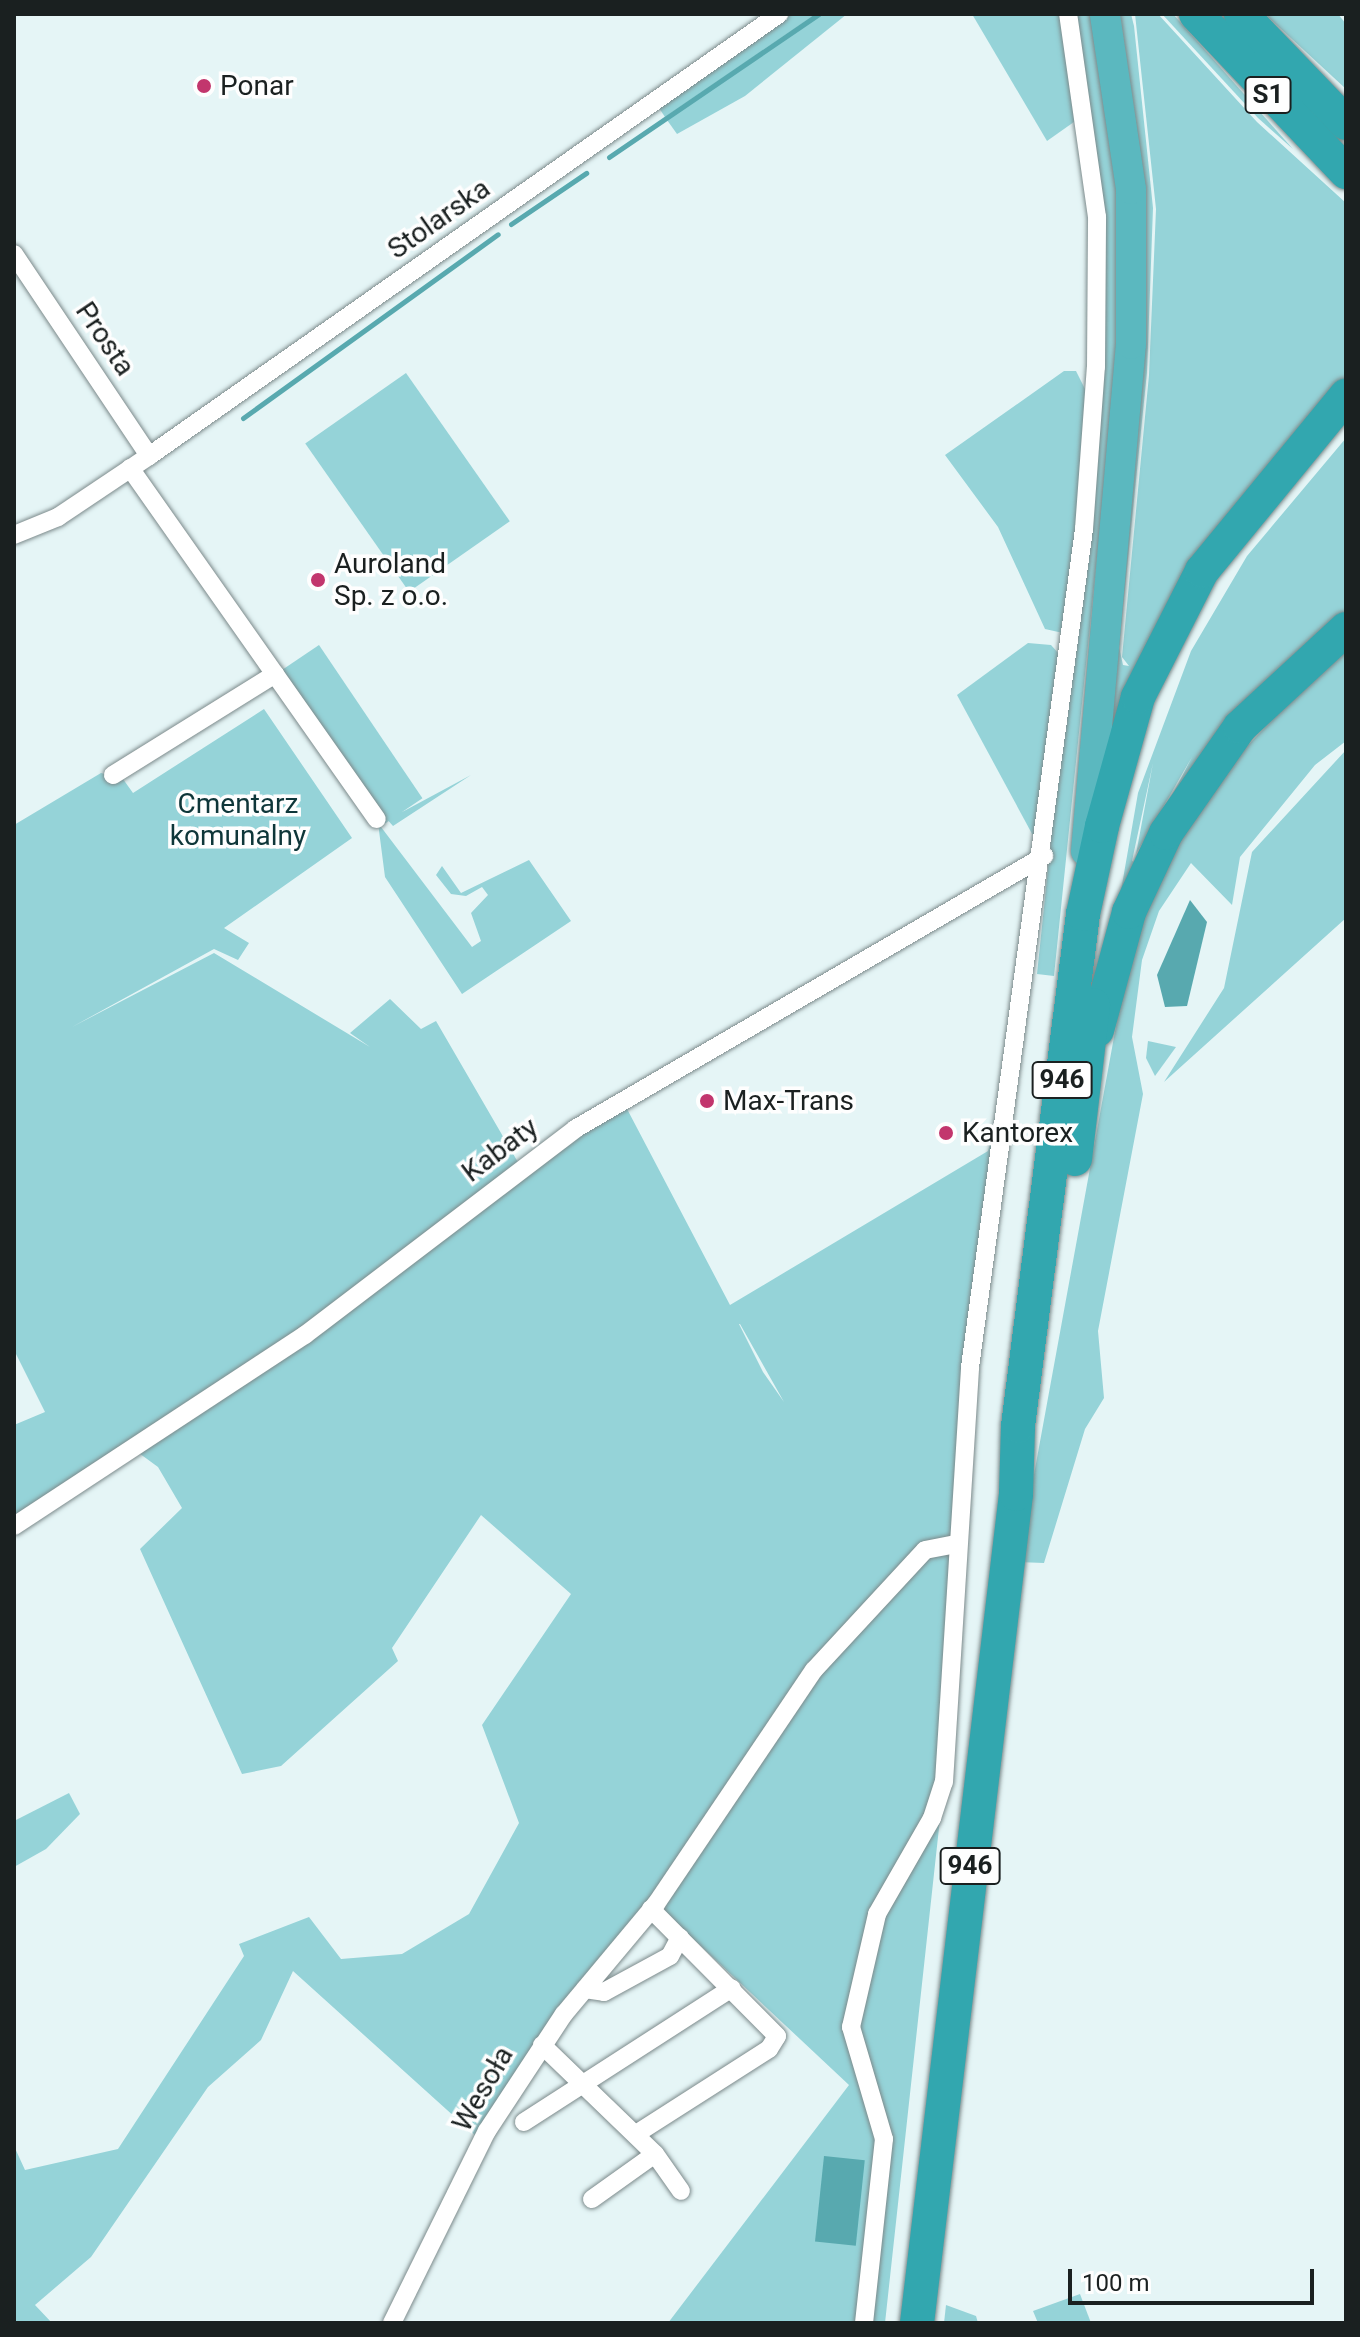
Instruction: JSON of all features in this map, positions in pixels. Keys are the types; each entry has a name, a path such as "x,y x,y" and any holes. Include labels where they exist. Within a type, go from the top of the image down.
{"highway":[{"path":"1083,914 1131,344 1131,189 1105,14"},
{"name":"S1","path":"1196,14 1346,172"},
{"name":"S1","path":"1241,14 1346,123"},
{"path":"1083,914 1119,758 1169,630 1232,528 1346,396"},
{"path":"1088,1069 1121,827 1157,702 1246,541 1346,424"},
{"path":"1088,1069 1129,912 1166,833 1240,727 1346,629"},
{"name":"946","path":"1016,1494 1018,1426 1083,914"},
{"name":"946","path":"917,2323 1016,1494 1088,1069"}],"street":[{"name":"Stolarska","path":"14,535 58,517 149,456 779,14"},
{"path":"864,2323 884,2139 851,2027 877,1914 932,1818 944,1782 955,1544 970,1367 1044,856 1096,367 1097,217 1068,14"},
{"name":"Prosta","path":"14,254 149,456"},
{"path":"130,468 377,819"},
{"path":"113,775 275,674"},
{"name":"Kabaty","path":"14,1526 305,1335 575,1129 1044,856"},
{"name":"Wesoła","path":"392,2323 487,2131 542,2045 654,1906 814,1670 925,1550 955,1544"},
{"path":"636,2134 776,2043 774,2030 680,1937 654,1906"},
{"path":"585,1989 604,1992 670,1956 680,1937"},
{"path":"524,2122 582,2081 732,1988"},
{"path":"542,2045 636,2134 655,2154 681,2191"},
{"path":"592,2199 655,2154"}],"green space":[{"path":"792,14 816,14 665,117 659,108"},
{"path":"822,14 847,14 745,96 677,134 667,120"},
{"path":"972,14 1065,14 1081,117 1047,141"},
{"path":"1073,14 1098,14 1105,37 1125,285 1054,976 1037,974 1104,333"},
{"path":"1120,14 1131,14 1134,26 1153,208 1147,372 1119,647 1123,665 1129,666 1122,657 1149,375 1156,209 1135,14 1158,14 1257,122 1346,203 1346,379 1299,430 1106,758 1142,164"},
{"path":"1162,14 1173,14 1293,149 1258,118"},
{"path":"1265,14 1338,14 1346,24 1346,89"},
{"path":"1064,371 1076,371 1085,389 1083,488 1063,633 1045,629 998,527 945,455"},
{"path":"406,373 510,521 409,592 305,444"},
{"path":"1346,438 1346,621 1307,651 1115,925 1138,793 1191,651 1247,556","holes":["1192,757 1137,863 1132,861 1153,763 1136,854"]},
{"path":"1028,643 1051,645 1059,654 1037,843 957,695"},
{"path":"1346,644 1346,741 1315,765 1240,857 1232,905 1191,863 1159,911 1142,960 1132,1037 1143,1094 1098,1331 1104,1398 1085,1429 1044,1563 1018,1562 1127,966 1159,872 1224,770"},
{"path":"319,645 422,798 384,824 281,671"},
{"name":"Cmentarz komunalny","path":"264,709 352,838 224,928 249,943 238,960 214,949 72,1027 214,953 370,1047 350,1033 390,999 421,1029 436,1021 519,1164 626,1107 730,1305 988,1151 997,1122 970,1367 944,1782 885,2323 668,2323 849,2085 656,1904 477,2137 293,1971 261,2040 208,2087 91,2257 35,2305 52,2323 14,2323 14,2146 25,2170 118,2149 244,1956 239,1944 309,1917 341,1959 402,1954 469,1914 519,1823 482,1725 571,1594 481,1515 392,1648 398,1661 281,1766 242,1774 140,1549 182,1508 158,1467 132,1448 14,1526 14,1425 45,1412 14,1350 14,825 101,773 123,779 133,793","holes":["740,1324 784,1402 763,1372"]},
{"path":"1346,750 1346,918 1164,1082 1224,988 1252,852"},
{"path":"471,775 393,826 385,817 404,811"},
{"path":"378,823 472,947 481,941 471,913 488,895 482,887 466,896 451,894 436,875 442,866 461,893 529,860 571,921 462,994 385,877"},
{"path":"1148,1041 1176,1047 1155,1076 1146,1058"},
{"path":"69,1793 80,1814 46,1849 14,1867 14,1821"},
{"path":"1080,2294 1091,2323 1038,2323 1033,2311"},
{"path":"946,2305 976,2316 978,2323 944,2323"}],"shaded area":[{"path":"1190,900 1207,922 1187,1006 1165,1007 1157,975"},
{"path":"824,2156 865,2160 856,2246 815,2242"}],"waterway":[{"path":"609,157 819,14"},
{"path":"511,224 586,173"},
{"path":"243,418 498,234"}],"place":[{"name":"Ponar","path":"204,86"},
{"name":"Auroland Sp. z o.o.","path":"318,580"},
{"name":"Max-Trans","path":"707,1101"},
{"name":"Kantorex","path":"946,1133"}]}
